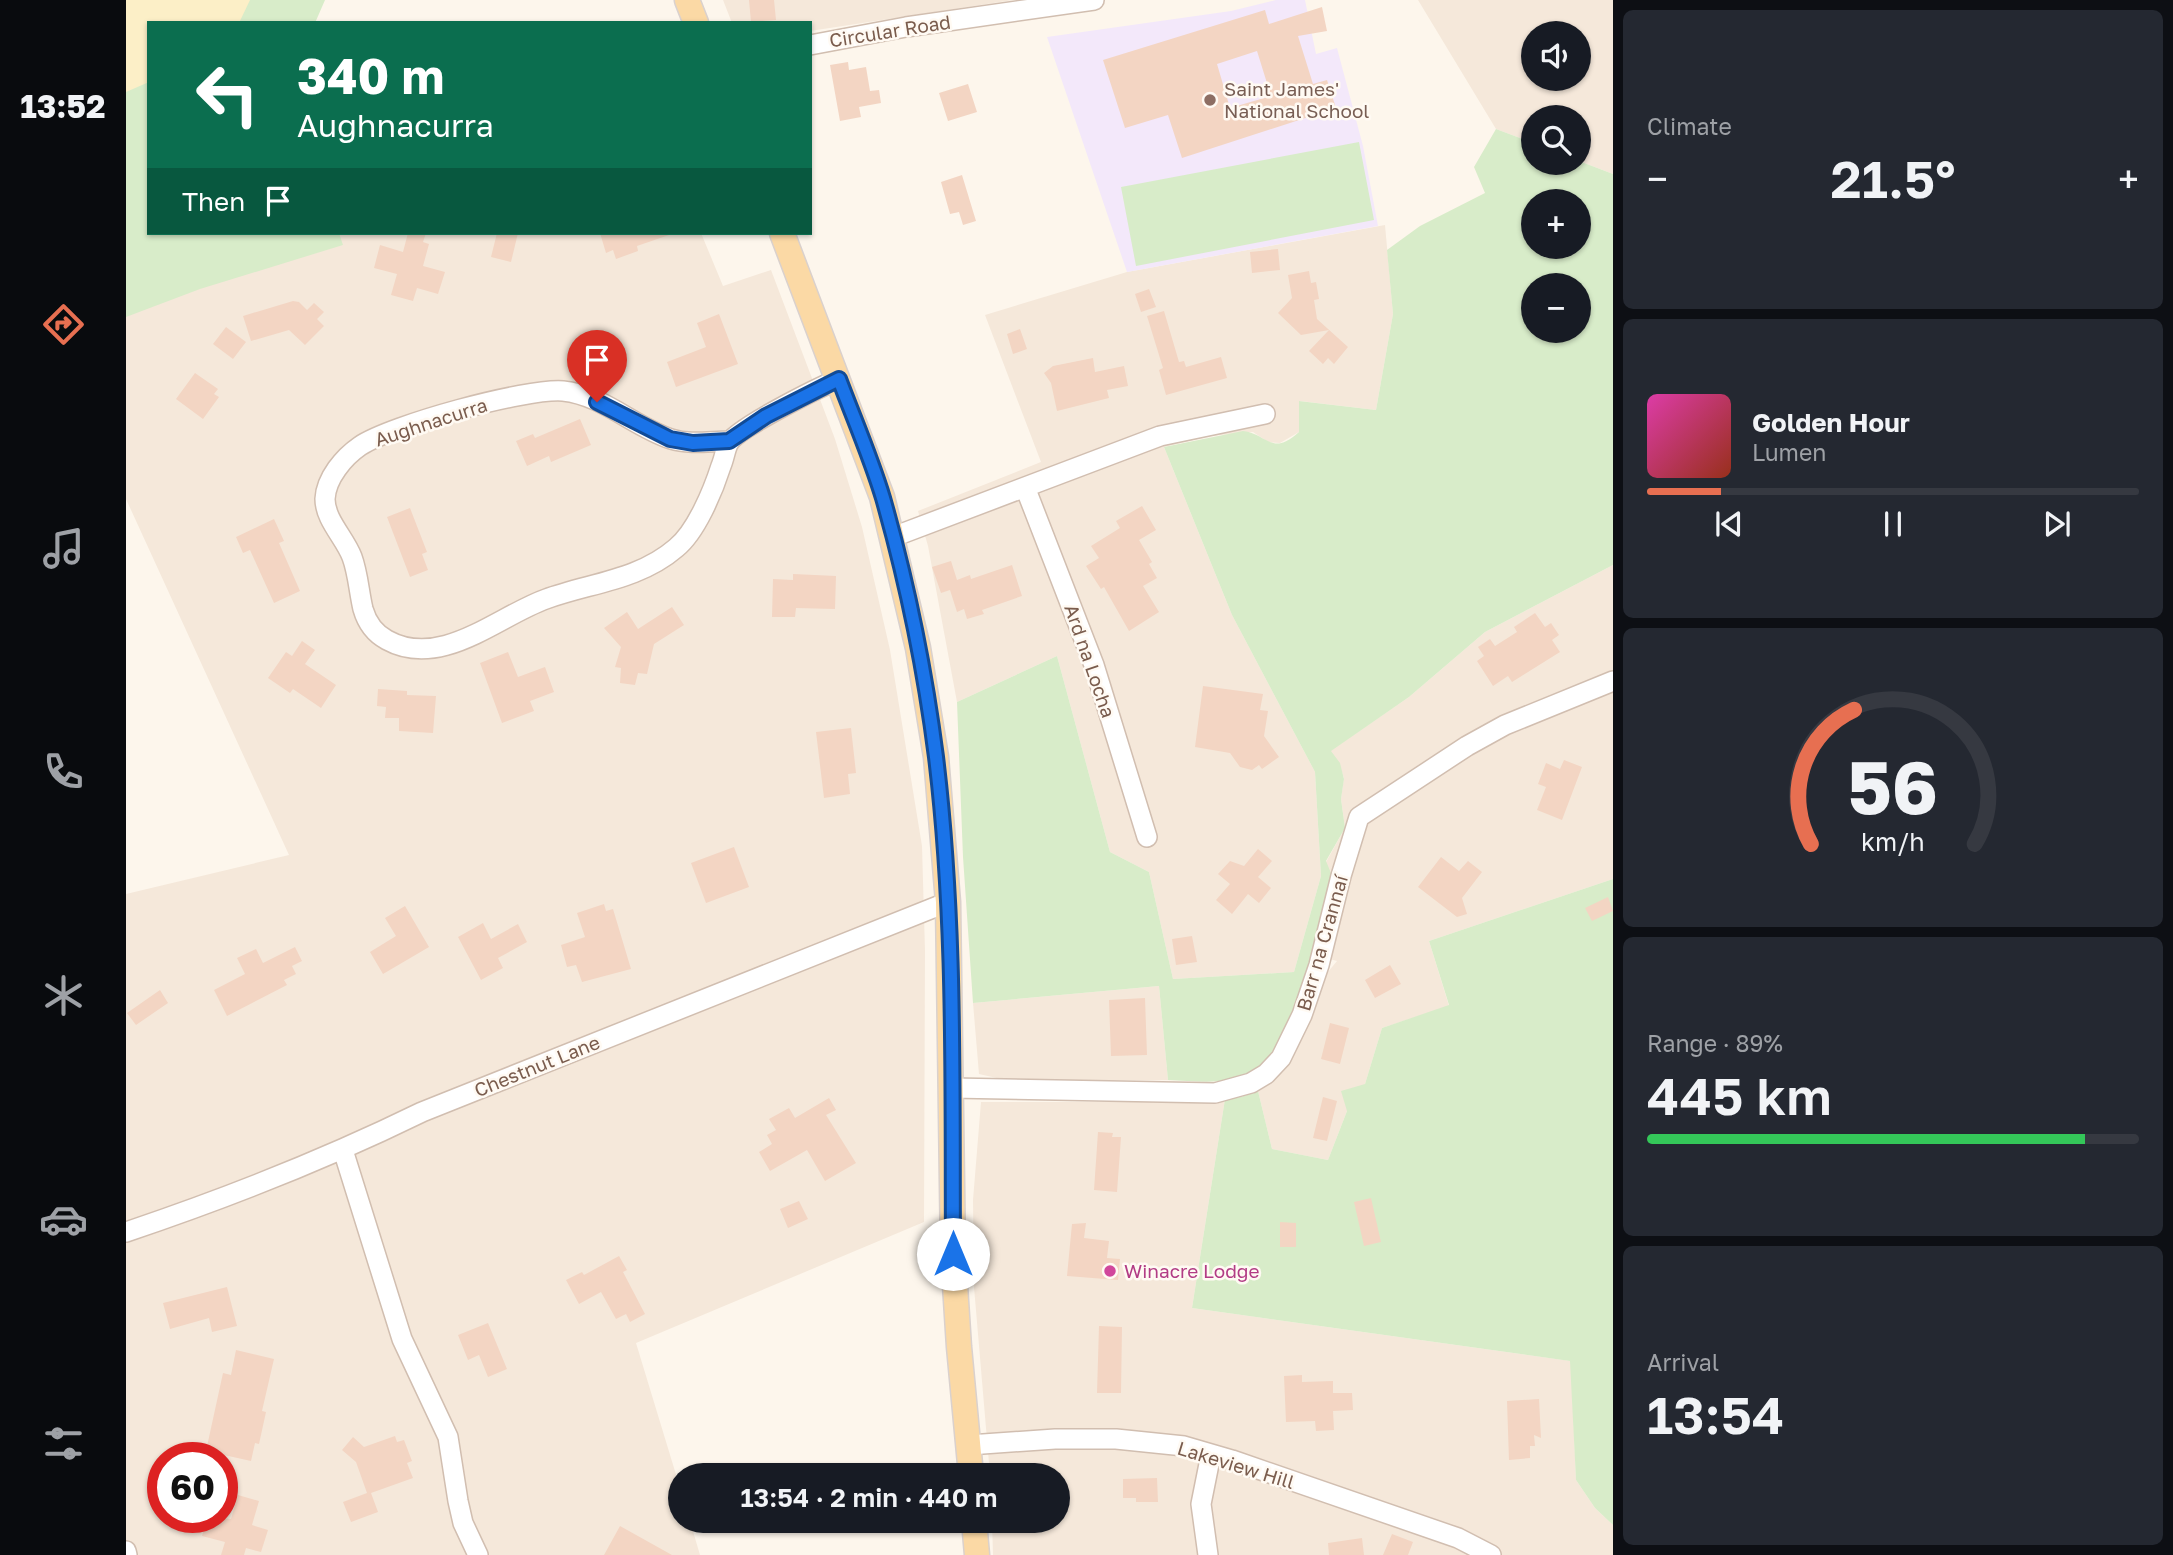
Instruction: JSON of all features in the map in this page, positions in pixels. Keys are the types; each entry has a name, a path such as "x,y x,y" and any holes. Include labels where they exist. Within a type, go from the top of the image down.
{"main road":[{"path":"687,0 695,21"},
{"path":"783,235 879,487 918,648 936,757 948,901 953,1254 970,1463"},
{"path":"975,1533 977,1555"}],"street":[{"name":"Circular Road","path":"812,45 860,34 1094,0"},
{"path":"729,441 766,416 839,379"},
{"name":"Aughnacurra","path":"537,391 566,391 597,402 670,439 693,443 729,441 713,488 690,533 667,555 637,573 546,599 463,640 438,647 401,646 383,638 370,626 362,606 351,556 326,506 326,493 333,476 344,460 363,444 445,414 537,391"},
{"path":"893,537 1160,436 1265,414"},
{"name":"Ard na Locha","path":"1025,487 1094,665 1147,837"},
{"name":"Barr na Crannaí","path":"952,1088 1215,1093 1251,1083 1281,1058 1302,1015 1319,965 1359,817 1495,731 1613,681"},
{"name":"Chestnut Lane","path":"126,1232 184,1213 344,1150 422,1112 948,901"},
{"path":"344,1150 402,1339 448,1437 461,1512 478,1555"},
{"name":"Lakeview Hill","path":"968,1445 1055,1439 1116,1439 1184,1446 1458,1538 1491,1555"},
{"path":"1208,1555 1201,1504 1211,1454"}],"shaded area":[{"path":"723,0 1013,0 812,31 812,21 731,21"},
{"name":"Saint James' National School","path":"1276,0 1305,0 1316,54 1337,48 1363,146 1378,226 1127,272 1047,37 1231,11"},
{"path":"1418,0 1613,0 1613,174 1591,166 1591,105 1521,105 1521,138 1496,129"},
{"path":"1385,225 1393,314 1376,410 1300,401 1299,432 1280,443 1268,442 1253,432 1210,436 1164,447 1232,615 1315,772 1321,876 1294,972 1173,979 1149,872 1110,852 1057,656 957,702 928,546 918,511 1041,462 985,315 1127,272"},
{"path":"338,235 702,235 723,286 771,270 835,439 862,527 890,650 922,846 925,951 924,1222 636,1343 672,1463 668,1463 668,1533 694,1533 700,1555 126,1555 126,894 289,855 126,499 126,304"},
{"path":"1613,565 1613,879 1429,941 1449,1006 1382,1028 1365,1084 1347,1111 1328,1160 1272,1149 1258,1091 1277,1078 1295,1053 1323,978 1337,961 1315,955 1326,862 1345,828 1341,799 1344,778 1339,763 1330,751 1409,697 1485,632"},
{"path":"1159,986 1168,1080 1010,1081 979,1074 973,1003"},
{"path":"1225,1099 1192,1308 1571,1361 1576,1480 1595,1508 1613,1525 1613,1555 993,1555 992,1533 1070,1533 1070,1463 989,1463 974,1287 973,1200 981,1102 1157,1102"}],"green space":[{"path":"126,0 325,0 316,21 147,21 147,235 340,235 343,245 200,289 126,317"},
{"path":"1496,129 1521,138 1521,175 1591,175 1591,166 1613,174 1613,565 1485,632 1409,697 1331,751 1340,763 1344,779 1341,799 1345,828 1326,861 1333,878 1321,926 1292,1017 1265,1063 1248,1075 1219,1081 1168,1080 1159,986 973,1003 963,857 957,702 1057,656 1110,852 1149,872 1173,979 1294,972 1321,876 1315,772 1232,615 1164,447 1243,431 1270,442 1282,443 1299,432 1299,401 1376,410 1393,314 1387,250 1420,226 1485,193 1474,167"},
{"path":"1359,142 1374,220 1136,266 1121,187"},
{"path":"1613,879 1613,1525 1595,1508 1576,1480 1570,1361 1192,1308 1225,1099 1258,1091 1272,1149 1328,1160 1347,1111 1341,1091 1365,1084 1382,1028 1449,1005 1429,941"}],"sand":[{"path":"126,0 250,0 240,21 147,21 147,83 126,92"}],"building":[{"path":"749,0 774,0 776,20 751,21"},
{"path":"1322,7 1327,31 1298,36 1313,84 1327,80 1336,108 1182,158 1168,115 1125,128 1103,60 1265,10 1269,24","holes":["1257,51 1271,96 1230,108 1217,64"]},
{"path":"848,62 849,70 866,67 870,91 879,90 881,103 859,107 861,117 840,121 830,65"},
{"path":"968,84 977,112 948,121 939,93"},
{"path":"962,175 976,221 963,225 959,212 950,214 941,182"},
{"path":"407,235 425,235 423,242 429,244 423,266 445,272 438,294 417,288 413,301 391,295 397,274 374,268 380,245 403,252"},
{"path":"496,235 518,235 511,262 491,257"},
{"path":"601,235 669,235 637,246 638,251 616,259 613,250 606,253"},
{"path":"1278,249 1280,270 1252,273 1250,252"},
{"path":"1309,271 1311,283 1316,282 1319,299 1314,300 1317,319 1348,347 1334,364 1328,358 1323,364 1309,351 1329,330 1301,335 1278,313 1292,298 1288,275"},
{"path":"1149,289 1156,307 1141,312 1135,294"},
{"path":"293,301 299,302 307,310 314,303 324,312 317,319 324,326 305,345 289,330 251,341 243,316"},
{"path":"1164,311 1179,362 1184,361 1186,367 1221,357 1227,378 1166,395 1159,370 1163,368 1147,316"},
{"path":"719,314 738,364 676,387 667,362 706,347 697,323"},
{"path":"226,327 246,342 233,359 213,344"},
{"path":"1020,329 1027,349 1013,354 1007,334"},
{"path":"1093,358 1095,372 1124,366 1128,386 1107,390 1109,398 1057,411 1051,383 1044,373 1053,366"},
{"path":"195,373 218,389 214,394 219,397 203,419 176,399"},
{"path":"580,419 591,445 551,462 549,456 527,466 516,441 533,434 535,438"},
{"path":"1142,506 1156,530 1139,540 1152,562 1149,564 1157,578 1143,586 1159,612 1129,631 1104,587 1101,589 1086,566 1099,558 1091,546 1120,528 1116,521"},
{"path":"410,508 427,552 422,554 428,570 410,577 387,517"},
{"path":"274,519 284,541 279,543 300,591 274,603 250,550 243,553 236,537"},
{"path":"951,561 957,580 970,575 971,579 1012,565 1022,596 982,610 984,614 967,619 964,609 957,612 950,590 941,593 932,567"},
{"path":"793,574 836,576 835,609 796,608 795,617 772,617 773,579 793,580"},
{"path":"672,607 684,625 654,644 647,674 638,673 635,685 620,683 621,668 615,667 621,647 604,628 627,612 638,629"},
{"path":"1535,613 1545,627 1551,623 1559,635 1552,640 1560,652 1512,682 1508,676 1493,686 1477,661 1484,656 1478,647 1490,639 1495,646 1517,632 1514,627"},
{"path":"302,641 315,650 305,664 336,685 321,708 293,689 290,693 268,678 286,652 292,656"},
{"path":"508,652 518,677 545,667 554,692 530,701 534,711 502,723 480,663"},
{"path":"1203,686 1263,694 1260,710 1268,711 1264,736 1279,757 1262,769 1259,765 1252,770 1240,767 1230,753 1195,747"},
{"path":"378,689 407,691 407,695 436,696 433,733 399,731 399,718 385,718 386,707 377,706"},
{"path":"851,728 856,773 848,774 850,794 824,798 816,732"},
{"path":"1564,760 1582,767 1562,820 1537,810 1546,787 1538,784 1546,763 1560,769"},
{"path":"734,847 749,887 706,903 691,863"},
{"path":"1258,849 1272,861 1258,877 1271,888 1259,903 1248,894 1232,914 1216,900 1230,884 1218,874 1230,861 1244,866"},
{"path":"1441,857 1459,871 1468,861 1482,872 1462,898 1467,914 1457,917 1418,887"},
{"path":"1608,897 1613,911 1592,921 1585,908"},
{"path":"604,904 606,911 613,909 631,969 582,982 576,965 567,967 561,945 585,937 577,913"},
{"path":"405,906 429,947 383,974 370,952 396,936 385,918"},
{"path":"483,923 491,939 518,924 527,942 498,958 503,968 481,980 458,937"},
{"path":"1192,936 1197,962 1176,965 1172,939"},
{"path":"295,947 302,961 292,966 296,974 284,980 287,985 227,1016 214,990 245,974 237,958 256,949 263,963"},
{"path":"1390,965 1401,984 1375,998 1365,980"},
{"path":"160,990 168,1003 136,1025 127,1013"},
{"path":"1145,998 1147,1055 1111,1056 1109,1000"},
{"path":"1330,1023 1349,1028 1340,1064 1321,1059"},
{"path":"1323,1097 1337,1101 1327,1141 1313,1138"},
{"path":"829,1098 836,1110 826,1115 856,1163 825,1181 807,1150 770,1171 759,1152 772,1144 767,1135 776,1130 769,1119 789,1108 795,1118"},
{"path":"1098,1132 1113,1133 1112,1137 1121,1137 1117,1192 1094,1190"},
{"path":"1371,1198 1381,1242 1364,1246 1354,1202"},
{"path":"799,1201 808,1219 788,1228 780,1209"},
{"path":"1280,1222 1296,1223 1296,1247 1280,1247"},
{"path":"1086,1223 1084,1238 1109,1241 1107,1258 1120,1259 1118,1280 1067,1276 1072,1224"},
{"path":"619,1256 627,1270 623,1272 645,1314 630,1322 626,1314 616,1319 601,1292 579,1304 566,1280 582,1272 584,1275"},
{"path":"227,1287 237,1326 212,1332 209,1318 170,1329 163,1303"},
{"path":"488,1323 507,1369 488,1377 479,1355 468,1360 458,1335"},
{"path":"1099,1326 1122,1327 1121,1393 1097,1393"},
{"path":"236,1350 274,1359 262,1411 266,1412 259,1444 255,1443 251,1461 238,1458 238,1442 208,1442 223,1373 231,1375"},
{"path":"1302,1375 1302,1382 1333,1381 1333,1393 1352,1393 1353,1410 1333,1411 1334,1430 1316,1431 1315,1421 1286,1422 1284,1376"},
{"path":"1539,1399 1541,1438 1534,1435 1535,1446 1530,1446 1530,1458 1509,1460 1507,1401"},
{"path":"395,1436 397,1442 404,1440 412,1461 407,1463 413,1478 371,1493 378,1512 351,1522 343,1502 367,1493 356,1462 342,1450 353,1437 364,1447"},
{"path":"1157,1478 1158,1502 1136,1502 1136,1498 1123,1498 1123,1479"},
{"path":"238,1495 259,1501 252,1525 268,1530 261,1552 246,1548 244,1555 221,1555 225,1542 202,1536 203,1533 238,1533"},
{"path":"620,1526 672,1555 604,1555"},
{"path":"1392,1534 1413,1542 1408,1555 1383,1555"},
{"path":"1362,1538 1364,1555 1329,1555 1328,1543"}],"place":[{"name":"Saint James' National School","path":"1210,100"},
{"name":"Winacre Lodge","path":"1110,1271"}],"route":[{"path":"597,402 670,439 693,443 729,441 766,416 839,379 882,497 893,537 918,648 936,757 948,901 953,1254"}]}
